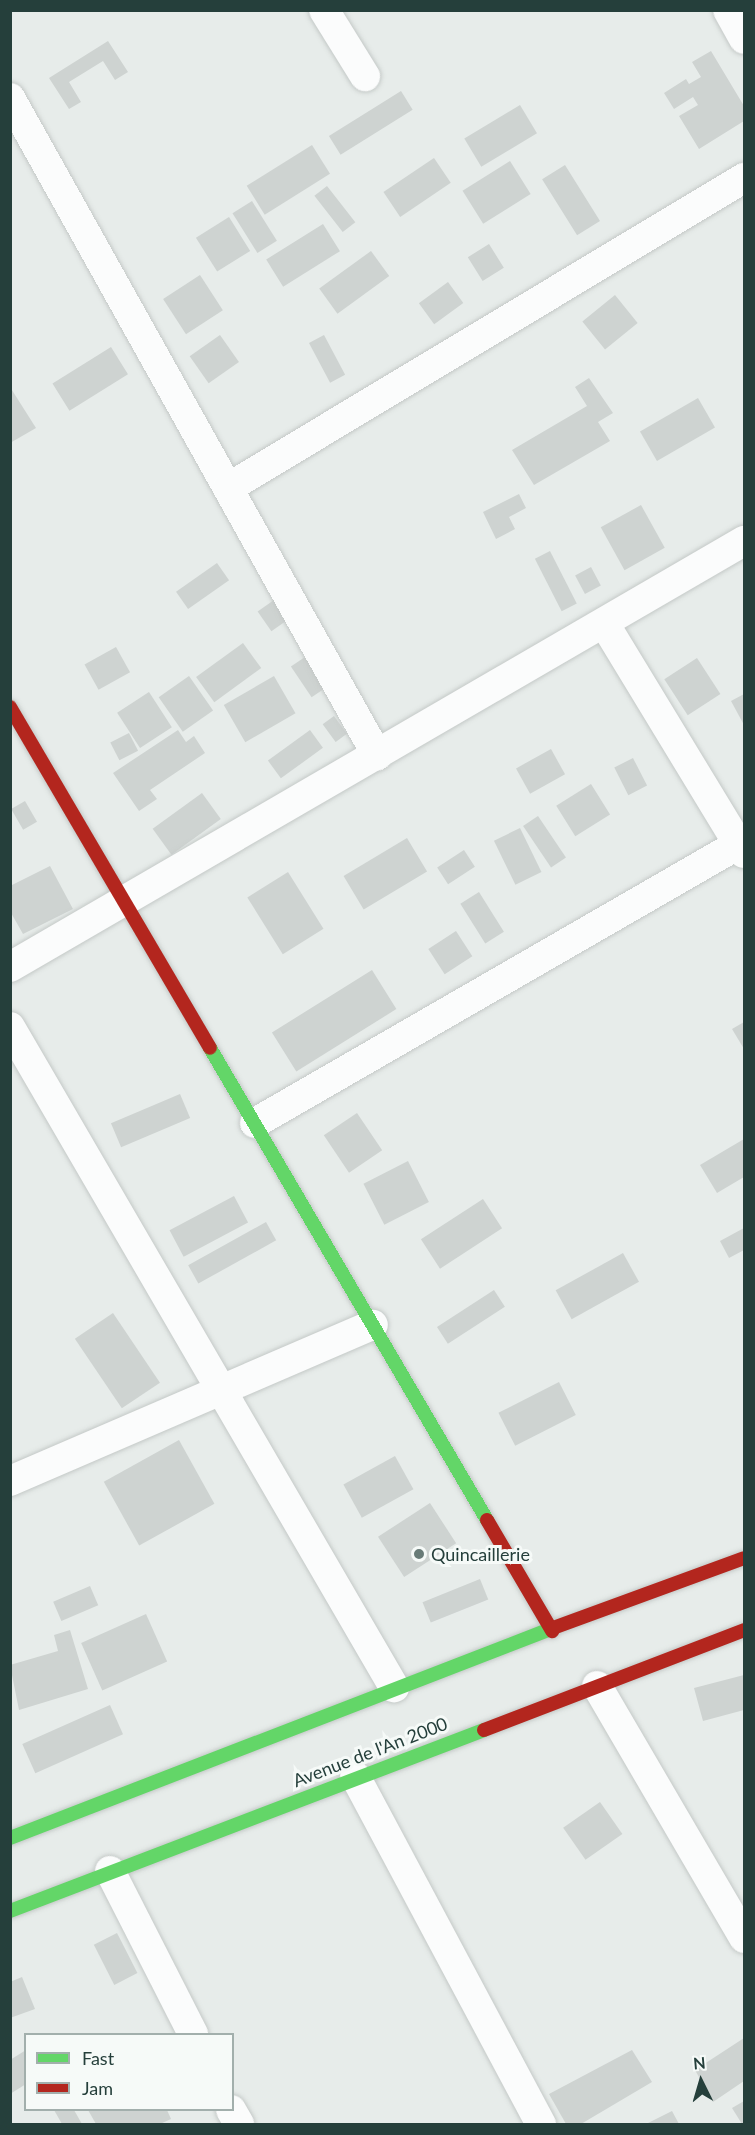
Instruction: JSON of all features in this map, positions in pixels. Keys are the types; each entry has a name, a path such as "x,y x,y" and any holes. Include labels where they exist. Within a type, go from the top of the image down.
{"main road":[{"path":"10,707 552,1631"},
{"path":"10,1838 394,1687 552,1631 744,1558"},
{"name":"Avenue de l'An 2000","path":"10,1911 355,1776 744,1630"}],"street":[{"path":"324,10 365,76"},
{"path":"728,10 744,39"},
{"path":"10,98 377,755"},
{"path":"228,488 744,178"},
{"path":"10,967 744,542"},
{"path":"255,1123 743,846 604,623"},
{"path":"10,1027 394,1687"},
{"path":"10,1481 372,1325"},
{"path":"597,1686 744,1938"},
{"path":"355,1776 541,2124"},
{"path":"110,1871 192,2033"}],"building":[{"path":"108,41 128,72 115,80 103,61 69,82 81,102 69,109 49,78"},
{"path":"711,51 744,106 744,121 699,149 679,116 698,105 693,97 674,109 664,93 686,79 689,84 701,77 692,62"},
{"path":"401,91 413,110 341,155 329,136"},
{"path":"520,105 537,133 481,167 464,138"},
{"path":"312,145 330,174 265,215 247,186"},
{"path":"434,158 451,183 400,217 383,192"},
{"path":"510,161 531,194 483,224 463,191"},
{"path":"565,165 600,221 577,235 542,179"},
{"path":"327,186 355,222 343,232 314,196"},
{"path":"252,201 277,241 257,253 232,213"},
{"path":"229,217 250,251 217,272 196,238"},
{"path":"323,224 340,251 283,287 266,260"},
{"path":"489,244 504,268 483,281 468,257"},
{"path":"371,251 389,276 337,314 319,289"},
{"path":"200,275 223,310 186,334 163,299"},
{"path":"448,282 463,303 434,324 419,303"},
{"path":"615,295 638,323 605,349 582,321"},
{"path":"220,335 239,362 209,383 190,356"},
{"path":"324,335 345,375 330,383 309,343"},
{"path":"111,347 128,374 69,411 52,384"},
{"path":"589,378 613,413 598,422 610,441 534,485 512,450 587,406 575,387"},
{"path":"10,387 36,428 10,443"},
{"path":"698,398 715,427 657,461 640,431"},
{"path":"519,494 526,508 509,517 515,529 496,539 483,512"},
{"path":"641,505 665,548 625,570 601,527"},
{"path":"550,551 577,604 562,611 535,559"},
{"path":"217,563 229,580 188,609 176,592"},
{"path":"591,567 601,586 585,594 575,575"},
{"path":"274,600 288,620 271,631 258,611"},
{"path":"243,643 261,668 214,702 196,677"},
{"path":"116,647 130,672 99,690 85,664"},
{"path":"305,657 326,688 312,697 291,667"},
{"path":"697,658 720,694 688,715 664,679"},
{"path":"189,676 213,710 183,732 159,697"},
{"path":"274,676 296,713 245,742 224,705"},
{"path":"149,692 172,727 140,748 117,713"},
{"path":"744,694 744,725 731,701"},
{"path":"334,716 347,734 336,742 323,724"},
{"path":"178,730 186,742 194,736 205,753 150,790 157,799 139,811 113,773"},
{"path":"310,730 323,748 281,778 268,761"},
{"path":"129,733 138,751 119,760 110,743"},
{"path":"551,749 565,774 530,794 516,768"},
{"path":"633,758 647,786 628,795 614,768"},
{"path":"591,784 610,815 575,836 556,806"},
{"path":"202,793 221,819 171,855 153,829"},
{"path":"25,801 37,822 23,830 11,809"},
{"path":"538,816 566,857 551,868 523,826"},
{"path":"520,828 541,872 515,885 494,841"},
{"path":"407,838 427,871 364,910 344,876"},
{"path":"464,850 475,867 448,884 437,867"},
{"path":"50,866 73,909 23,934 10,911 10,886"},
{"path":"288,872 324,929 283,954 247,897"},
{"path":"479,892 504,932 485,944 460,904"},
{"path":"456,931 472,956 445,974 428,949"},
{"path":"372,970 396,1009 296,1072 272,1033"},
{"path":"744,1022 744,1049 732,1029"},
{"path":"180,1094 190,1118 121,1147 111,1123"},
{"path":"357,1113 382,1150 349,1173 324,1135"},
{"path":"744,1139 744,1177 717,1193 700,1165"},
{"path":"408,1161 429,1202 384,1225 363,1184"},
{"path":"234,1196 248,1222 184,1257 170,1230"},
{"path":"483,1199 502,1228 440,1269 421,1239"},
{"path":"266,1222 276,1240 198,1284 188,1265"},
{"path":"744,1228 744,1250 729,1258 720,1241"},
{"path":"623,1253 639,1282 572,1319 556,1290"},
{"path":"494,1290 505,1307 448,1344 437,1327"},
{"path":"113,1313 160,1383 122,1408 75,1339"},
{"path":"559,1382 576,1415 515,1446 498,1413"},
{"path":"179,1440 214,1504 139,1546 104,1482"},
{"path":"395,1456 413,1489 362,1518 343,1485"},
{"path":"430,1503 456,1543 404,1577 378,1537"},
{"path":"480,1579 488,1599 431,1623 423,1602"},
{"path":"90,1586 98,1605 61,1621 53,1602"},
{"path":"146,1614 167,1662 102,1690 81,1643"},
{"path":"70,1630 88,1689 19,1710 10,1665 58,1651 54,1635"},
{"path":"744,1675 744,1710 703,1721 694,1688"},
{"path":"110,1705 123,1734 35,1773 22,1744"},
{"path":"600,1802 622,1834 586,1860 563,1828"},
{"path":"117,1933 137,1973 114,1985 94,1945"},
{"path":"22,1977 35,2009 10,2018 10,1982"},
{"path":"744,2038 744,2081 713,2102 695,2070"},
{"path":"632,2050 652,2082 581,2124 566,2124 549,2094"},
{"path":"24,2051 24,2085 10,2094 10,2060"},
{"path":"744,2101 744,2124 742,2124 732,2108"},
{"path":"55,2111 75,2111 82,2124 62,2124"},
{"path":"89,2111 167,2111 171,2119 160,2124 96,2124"},
{"path":"672,2111 679,2124 646,2124"}],"traffic: fast":[{"path":"210,1048 487,1520"},
{"path":"10,1838 553,1628"},
{"path":"10,1911 484,1730"}],"traffic: jam":[{"path":"10,707 210,1048"},
{"path":"487,1520 552,1631"},
{"path":"553,1628 744,1558"},
{"path":"484,1730 744,1630"}],"place":[{"name":"Quincaillerie","path":"419,1554"}]}
